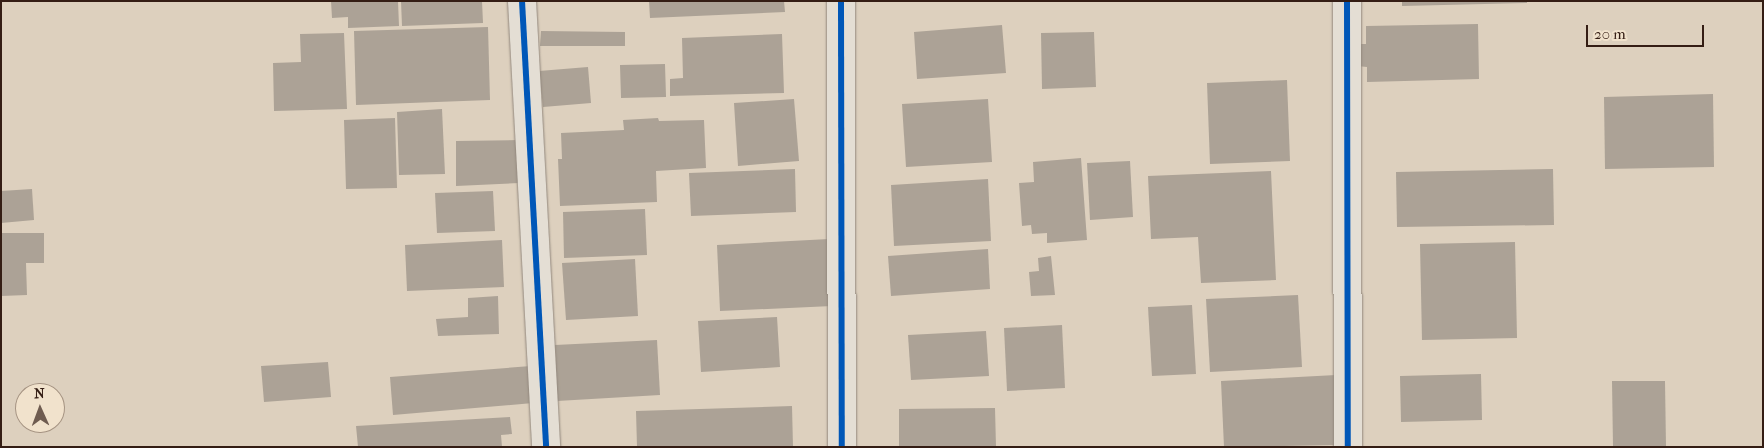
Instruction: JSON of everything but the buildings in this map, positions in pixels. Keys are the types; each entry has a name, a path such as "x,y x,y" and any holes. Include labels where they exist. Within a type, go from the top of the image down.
{"street":[{"path":"522,1 546,447"},
{"path":"841,1 842,447"},
{"path":"1346,1 1348,447"}],"cycle path":[{"path":"522,1 546,447"},
{"path":"841,1 842,447"},
{"path":"1347,1 1348,447"}]}
